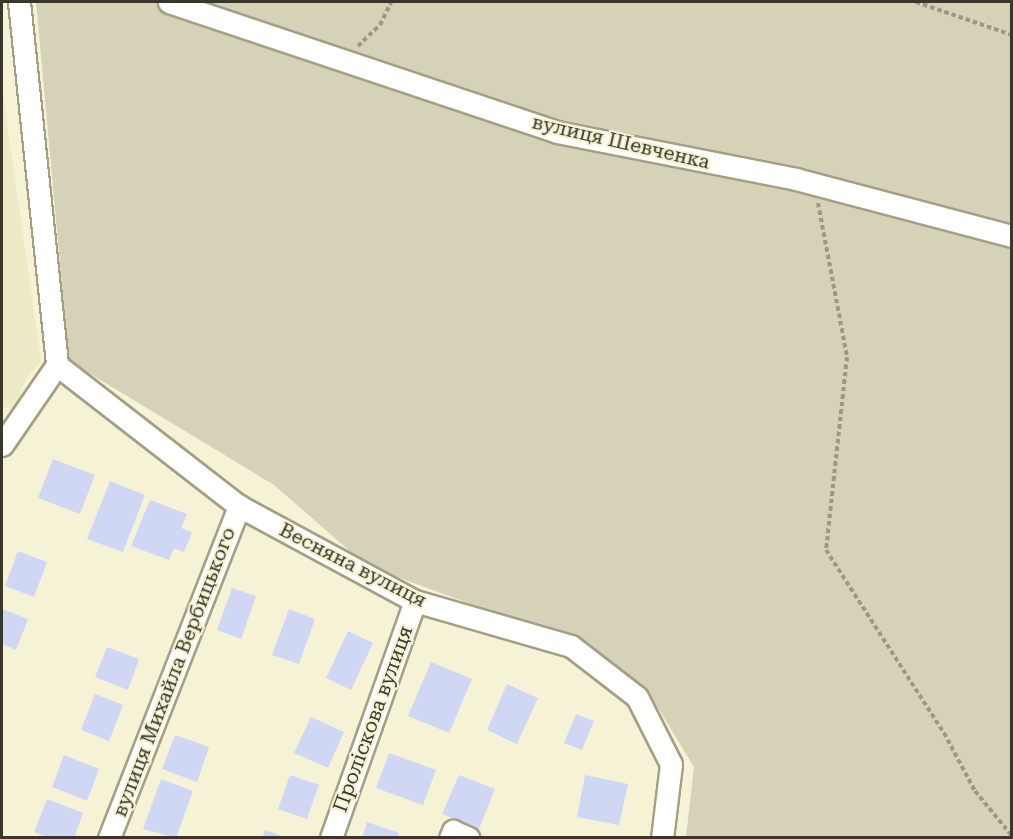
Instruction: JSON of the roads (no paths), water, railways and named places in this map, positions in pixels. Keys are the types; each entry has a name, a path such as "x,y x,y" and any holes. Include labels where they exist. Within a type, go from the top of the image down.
{"street":[{"path":"2,445 57,365 18,2"},
{"name":"вулиця Шевченка","path":"169,2 557,132 814,184 1011,236"},
{"name":"Весняна вулиця","path":"57,365 239,506 415,601 571,646 637,697 671,764 662,837"},
{"name":"вулиця Михайла Вербицького","path":"109,837 239,506"},
{"name":"Проліскова вулиця","path":"331,837 415,601"},
{"path":"450,837 453,831 469,837"}]}
